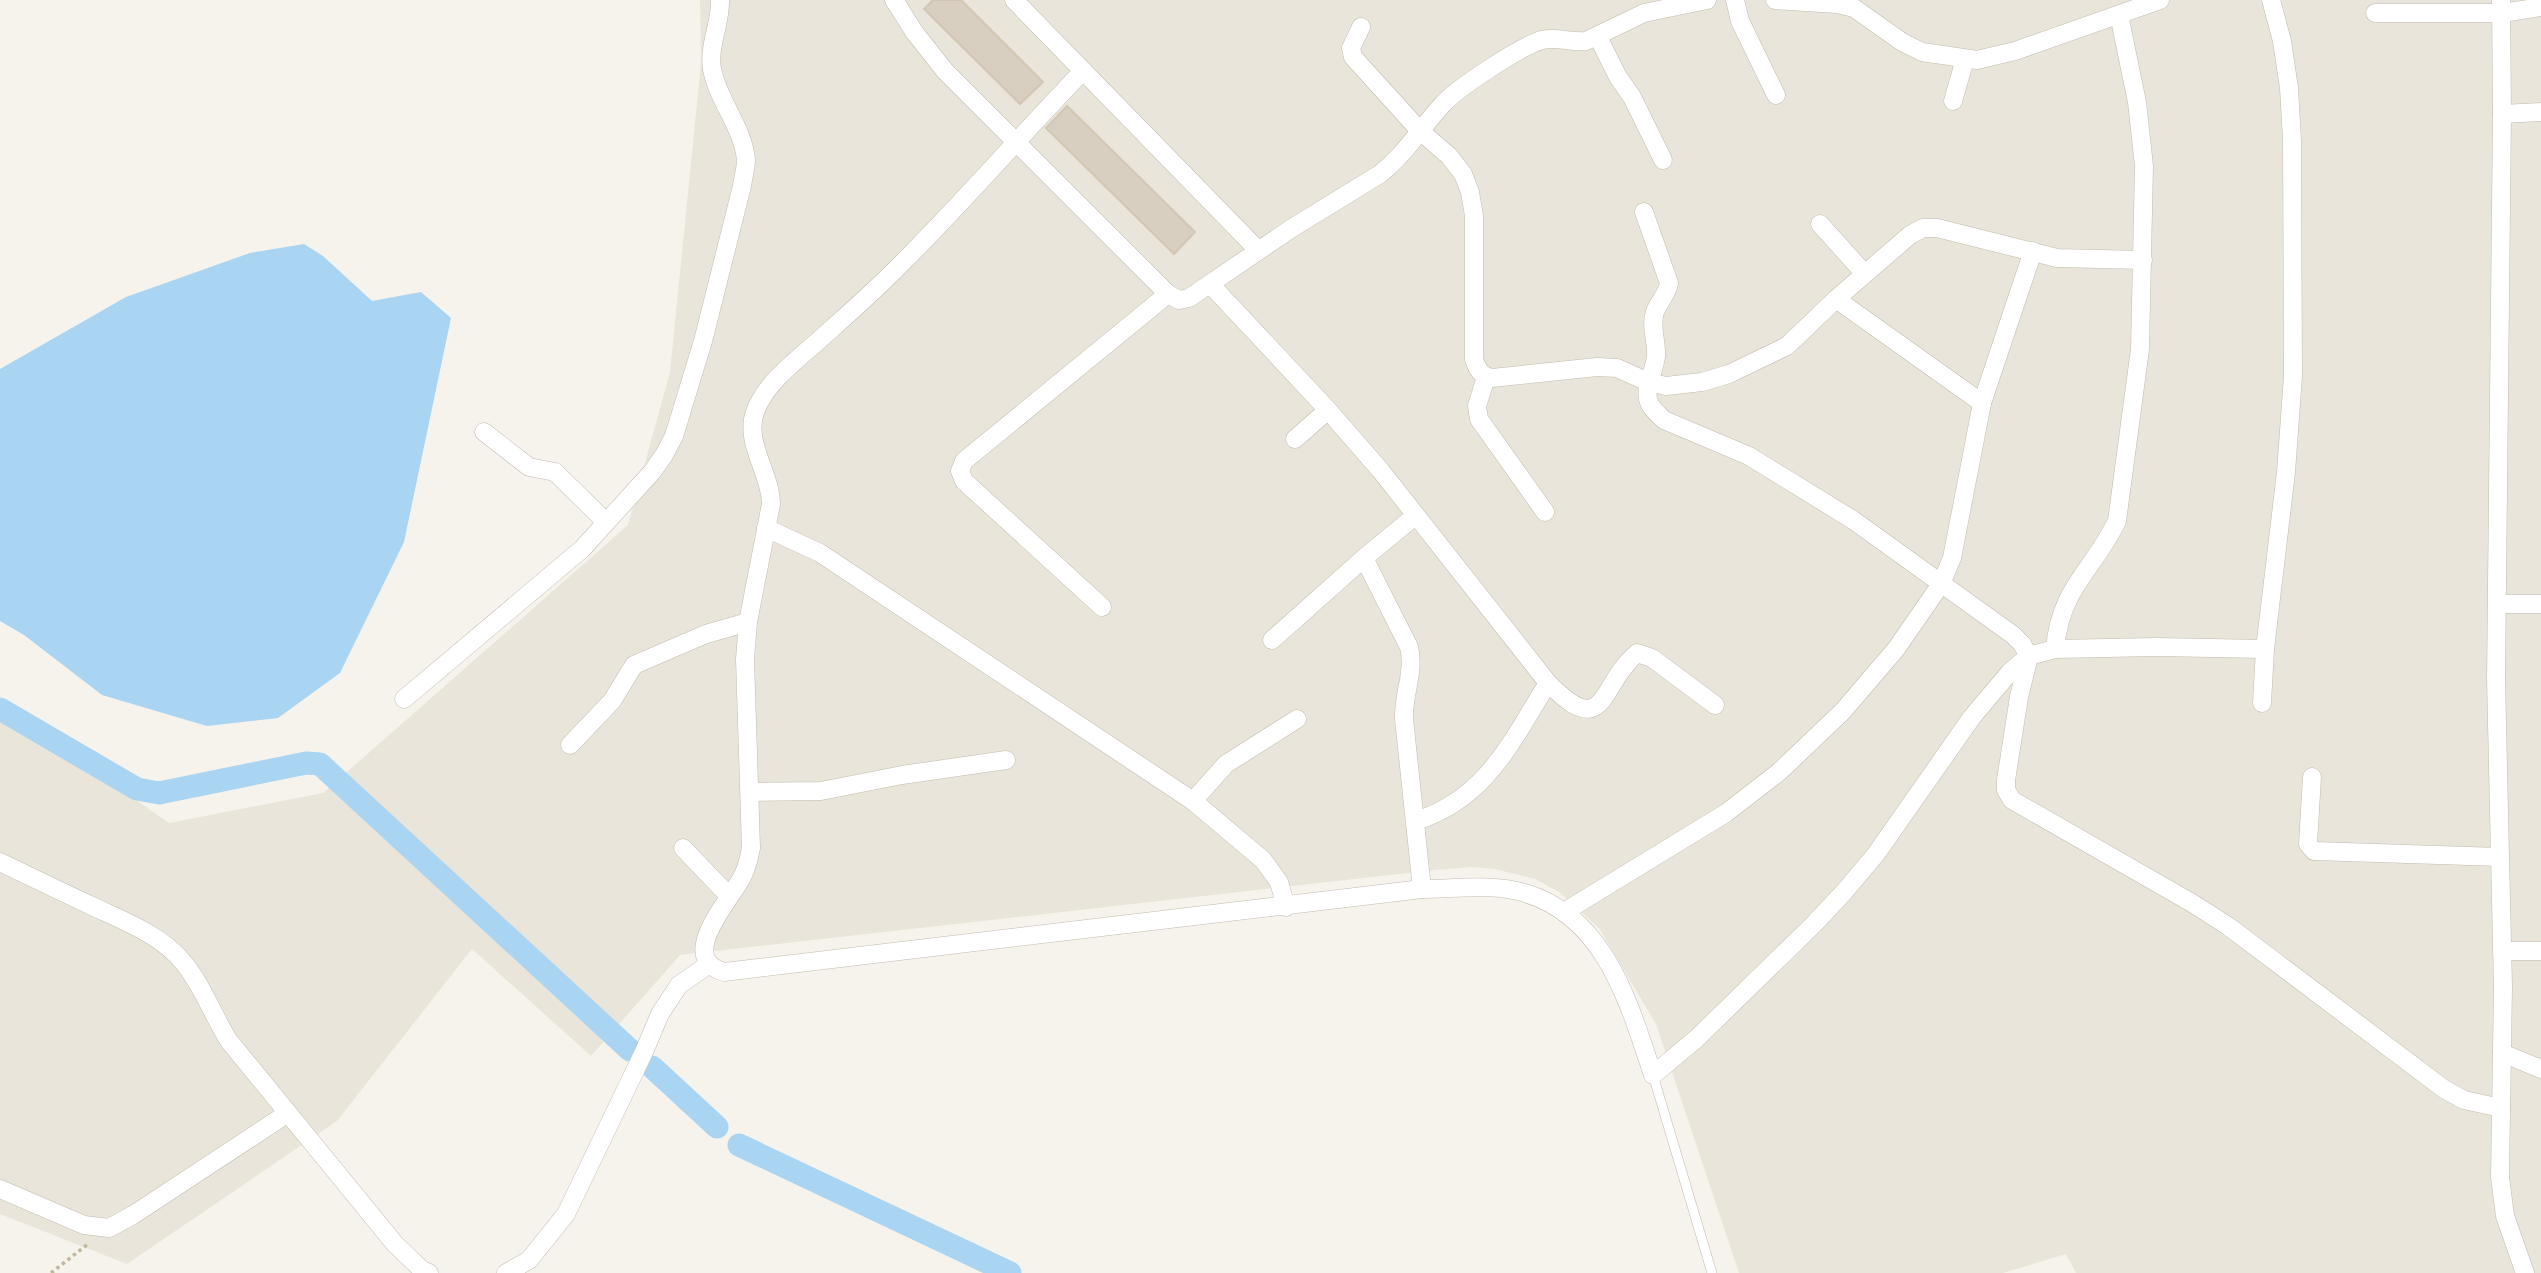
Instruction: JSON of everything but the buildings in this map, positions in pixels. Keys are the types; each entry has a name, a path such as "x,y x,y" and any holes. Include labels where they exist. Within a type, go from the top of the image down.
{"street":[{"path":"404,699 582,549 652,472 674,436 703,341 746,162 743,145 712,70 711,57 720,23 720,0"},
{"path":"894,0 915,33 945,71 1168,294 1179,300 1189,298 1211,285 1258,250 1380,174 1393,164 1454,93 1529,45 1555,38 1575,42 1598,37 1644,13 1707,0"},
{"path":"1014,0 1258,250"},
{"path":"1735,0 1740,22 1776,95"},
{"path":"1775,0 1837,4 1854,8 1869,16 1902,42 1922,52 1965,59 1994,57 2160,0"},
{"path":"2262,703 2265,649 2286,472 2293,376 2290,101 2282,41 2271,0"},
{"path":"2501,6 2496,679 2502,951 2500,1177 2505,1216 2525,1273"},
{"path":"2375,13 2501,6 2541,8"},
{"path":"2055,649 2063,607 2077,580 2106,543 2117,521 2140,349 2143,155 2137,102 2119,15"},
{"path":"1361,27 1352,48 1353,57 1420,131 1449,156 1463,174 1470,192 1474,216 1474,359 1476,368 1486,377 1597,367 1617,368 1648,382 1666,386 1683,385 1729,374 1787,346 1864,274 1910,235 1923,228 1937,228 2068,259 2143,260"},
{"path":"1598,37 1663,160"},
{"path":"1953,101 1965,59"},
{"path":"708,965 703,946 747,867 751,848 745,704 748,622 771,494 753,435 752,421 756,409 768,390 793,364 905,260 1082,72"},
{"path":"2502,114 2541,112"},
{"path":"1644,212 1669,283 1653,321 1656,359 1648,382 1648,399 1653,410 1664,420 1749,456 1853,520 2022,644 2029,656 2019,697 2006,780 2006,790 2012,800 2228,926 2444,1089 2465,1100 2501,1108"},
{"path":"1819,224 1864,274"},
{"path":"1564,912 1726,813 1779,772 1843,711 1896,649 1941,584 1952,558 1982,403 2033,251"},
{"path":"1211,285 1328,410 1562,698 1579,709 1591,710 1599,705 1628,660 1637,653 1652,658 1714,705"},
{"path":"1102,607 964,481 960,471 964,461 1168,294"},
{"path":"1836,299 1982,403"},
{"path":"1486,377 1477,405 1479,419 1545,512"},
{"path":"1295,439 1328,410"},
{"path":"484,432 529,467 555,472 606,522"},
{"path":"1272,640 1415,516"},
{"path":"766,528 820,552 1193,800 1263,860 1279,882 1286,907"},
{"path":"1364,558 1409,647 1413,662 1404,704 1422,889"},
{"path":"2497,604 2541,604"},
{"path":"570,745 612,701 634,665 706,634 748,622"},
{"path":"708,965 724,972 1422,889 1487,888 1524,892 1564,912 1598,946 1627,997 1653,1075 1696,1039 1814,925 1844,892 1875,854 1972,718 2010,672 2029,656 2055,649 2265,649"},
{"path":"1416,821 1455,804 1485,779 1505,753 1548,683"},
{"path":"1193,800 1226,764 1297,719"},
{"path":"750,792 821,791 902,775 1006,760"},
{"path":"2312,777 2308,844 2314,850 2500,857"},
{"path":"683,848 729,897"},
{"path":"0,862 138,928 163,944 182,961 195,978 229,1041 395,1244 422,1270 429,1273"},
{"path":"2502,951 2541,951"},
{"path":"506,1273 528,1260 566,1214 660,1014 679,985 708,965"},
{"path":"2502,1053 2541,1069"},
{"path":"0,1189 84,1225 108,1227 133,1215 288,1113"}],"lane":[{"path":"1653,1075 1712,1273"}],"path":[{"path":"51,1273 108,1227"}],"shaded area":[{"path":"700,0 2541,0 2541,1273 2076,1273 2066,1254 2003,1273 1739,1273 1656,1024 1599,928 1559,892 1535,879 1495,869 1471,867 680,955 591,1056 472,949 337,1121 127,1264 0,1214 0,705 169,823 323,793 628,525 670,372 701,63"}],"water":[{"path":"304,244 323,256 372,301 421,292 451,318 404,542 340,673 278,718 207,726 102,695 24,635 0,621 0,369 126,297 250,253"}],"waterway":[{"path":"0,709 137,789 159,793 306,763 320,764 630,1050"},
{"path":"652,1067 717,1127"},
{"path":"739,1145 1010,1273"}]}
